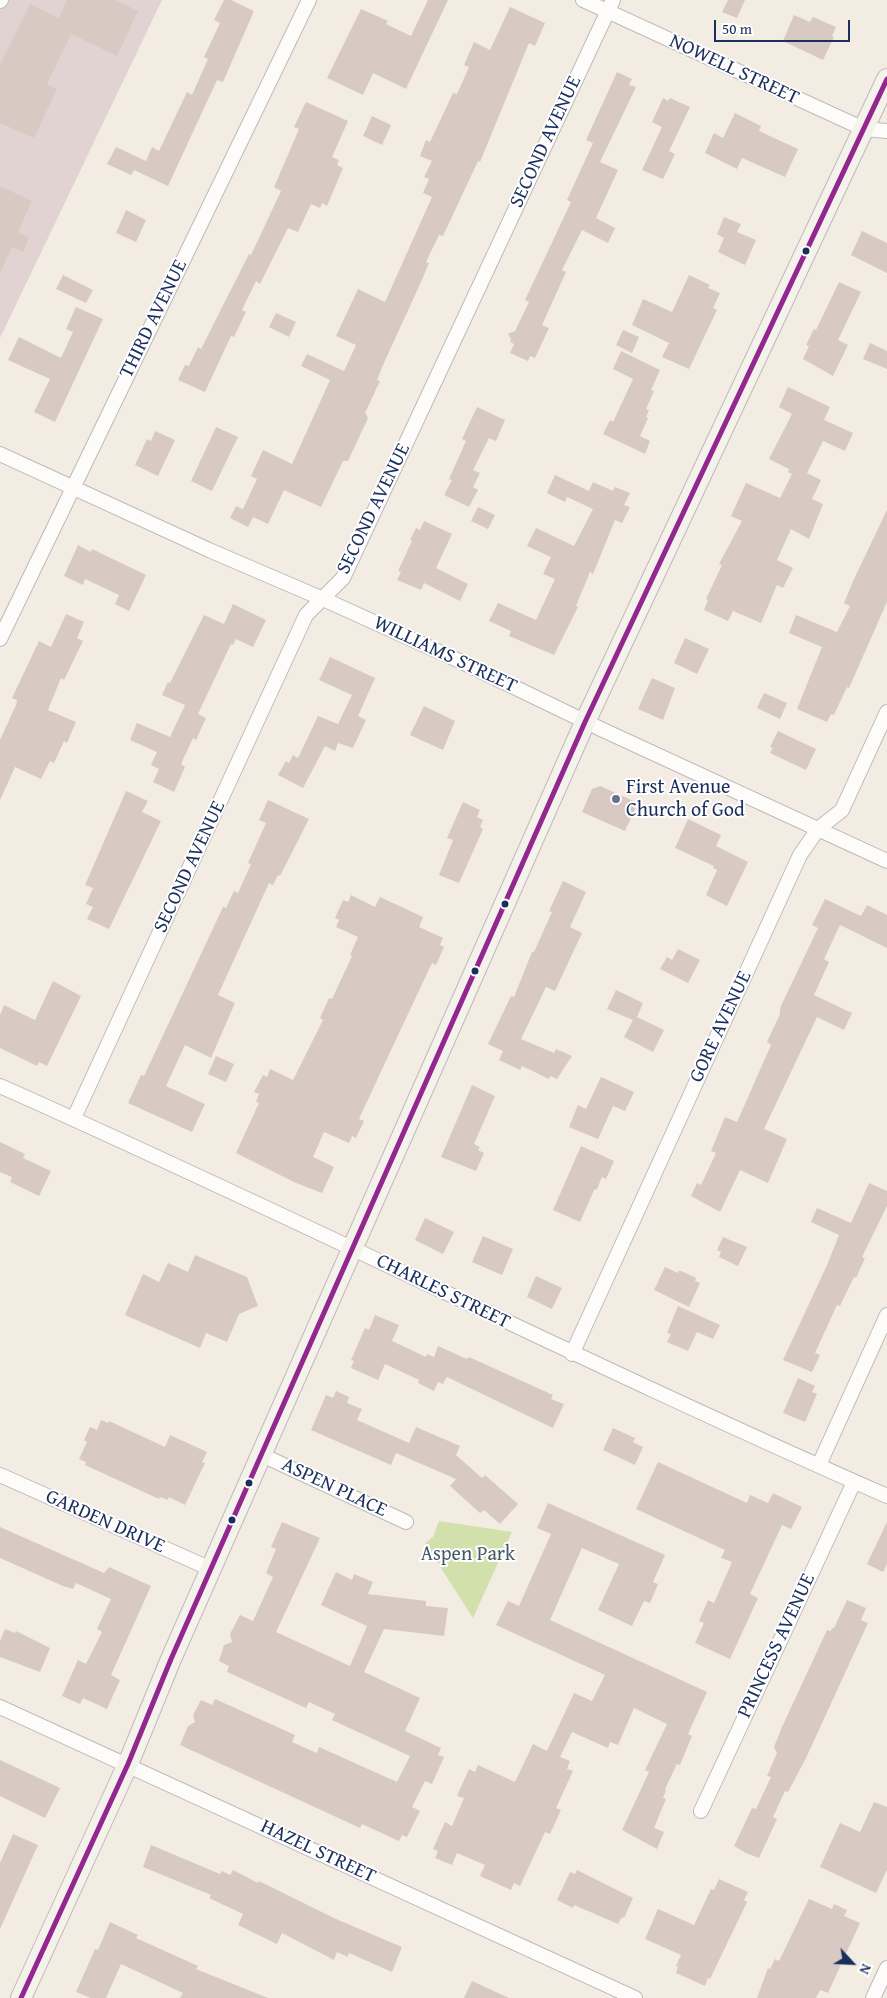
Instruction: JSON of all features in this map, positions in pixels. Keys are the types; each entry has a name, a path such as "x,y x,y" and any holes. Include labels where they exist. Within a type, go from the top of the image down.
{"street":[{"name":"THIRD AVENUE","path":"0,639 309,0"},
{"name":"NOWELL STREET","path":"584,0 610,6 864,129 887,131"},
{"name":"SECOND AVENUE","path":"74,1118 306,615 342,578 610,6"},
{"path":"21,1998 128,1764 352,1247 585,722 887,79"},
{"name":"WILLIAMS STREET","path":"0,454 209,550 323,599 887,861"},
{"name":"GORE AVENUE","path":"572,1354 800,855 818,829 842,810 887,712"},
{"name":"CHARLES STREET","path":"0,1086 74,1118 352,1247 572,1354 887,1496"},
{"path":"819,1465 887,1315"},
{"name":"ASPEN PLACE","path":"262,1455 406,1522"},
{"name":"GARDEN DRIVE","path":"0,1475 211,1569"},
{"name":"PRINCESS AVENUE","path":"701,1811 854,1482"},
{"name":"HAZEL STREET","path":"0,1707 128,1764 635,1998"},
{"path":"873,1998 887,1968"}],"shaded area":[{"path":"0,0 162,0 0,338"}],"green space":[{"name":"Aspen Park","path":"439,1521 512,1532 473,1618 425,1543 433,1537"}],"building":[{"path":"67,0 115,0 138,11 117,56 71,34 47,84 57,89 34,138 0,123 0,64 30,4 59,18"},
{"path":"224,0 231,0 254,11 223,82 217,80 168,186 134,170 131,175 107,164 116,147 146,161 152,147 159,151 187,92 192,95 208,59 204,57 220,23 214,20"},
{"path":"428,0 448,0 406,89 373,73 363,95 327,78 361,9 388,21 386,24 411,36"},
{"path":"728,0 745,0 737,18 722,12"},
{"path":"510,7 545,23 535,46 529,43 480,162 478,161 443,236 439,235 426,262 429,263 383,365 377,380 380,381 365,413 368,418 348,461 343,461 321,507 284,490 268,524 253,517 248,527 230,518 236,506 243,509 257,479 251,476 263,450 292,464 330,380 301,366 307,354 344,371 356,345 336,336 358,289 385,302 432,197 423,193 429,179 424,177 432,161 420,156 426,140 430,142 453,93 457,94 469,67 464,65 474,42 490,50"},
{"path":"794,15 810,22 813,17 836,27 832,36 834,37 823,60 783,41"},
{"path":"617,72 632,79 629,85 636,87 600,162 618,170 596,218 615,228 608,243 582,230 562,270 566,272 542,325 549,328 535,358 530,356 528,361 510,353 514,344 510,342 511,339 508,334 515,331 529,302 525,300 571,202 567,200 593,143 586,140"},
{"path":"663,98 668,101 670,98 690,107 669,151 675,154 663,179 642,170 662,127 652,122"},
{"path":"306,102 348,121 332,157 339,160 337,165 343,168 327,206 322,203 320,208 311,204 298,232 288,228 260,284 256,281 242,310 246,312 234,337 231,336 205,392 178,380 185,365 189,366 198,347 201,349 249,254 251,255 281,191 274,187 299,129 294,127"},
{"path":"735,113 761,126 759,131 798,149 785,177 742,158 737,169 705,153 714,133 723,138"},
{"path":"372,116 391,125 382,145 363,136"},
{"path":"0,186 32,201 18,232 29,238 23,252 12,247 0,273"},
{"path":"126,210 146,220 136,242 116,233"},
{"path":"724,217 741,224 737,232 756,240 745,265 718,252 724,238 717,234"},
{"path":"862,231 887,243 887,273 851,255"},
{"path":"63,275 93,290 86,303 56,289"},
{"path":"689,275 710,285 708,288 720,293 713,308 717,310 689,369 662,357 669,343 632,325 643,299 672,312"},
{"path":"839,282 861,292 838,340 848,345 833,376 803,359 809,346 806,345 814,329 816,330"},
{"path":"76,307 103,319 55,422 34,412 50,379 8,360 19,337 61,358 73,332 66,329"},
{"path":"276,313 296,322 289,337 269,327"},
{"path":"623,330 639,337 632,353 616,345"},
{"path":"870,343 887,351 887,369 863,359"},
{"path":"621,351 660,370 651,390 654,391 646,409 649,410 646,417 648,418 640,436 650,441 645,454 603,434 610,420 613,422 633,379 613,369"},
{"path":"788,387 830,407 824,420 853,433 845,451 823,441 807,473 821,480 812,499 823,504 809,539 791,529 777,560 793,568 783,588 777,585 761,623 733,611 728,621 704,610 708,600 706,599 722,565 719,564 742,521 731,516 746,483 780,498 792,474 788,472 789,469 769,459 792,414 779,407"},
{"path":"477,407 505,420 496,441 489,438 473,470 480,473 473,487 478,490 469,507 444,495 452,480 449,479 466,441 462,439"},
{"path":"216,427 238,437 212,491 191,481"},
{"path":"155,431 175,440 158,476 135,465 147,439 151,441"},
{"path":"555,475 589,491 593,482 613,491 615,487 630,493 624,505 630,507 622,523 615,520 593,574 590,572 576,606 578,607 554,655 509,636 511,631 489,621 498,603 536,620 555,579 543,574 551,557 527,546 536,528 574,546 593,509 567,497 565,502 547,493"},
{"path":"478,507 495,515 488,529 471,521"},
{"path":"887,510 887,602 849,688 847,687 834,715 831,714 827,722 797,709 822,647 789,633 796,615 837,632 850,606 844,603"},
{"path":"424,521 452,534 436,568 468,584 460,601 424,583 421,590 397,580 401,572 398,571 412,541 410,540 416,528 420,530"},
{"path":"78,545 91,552 92,549 146,575 129,611 115,604 119,595 85,579 83,585 64,576"},
{"path":"233,604 266,620 253,647 236,639 233,645 231,644 198,714 206,718 196,740 193,738 181,764 185,767 174,792 153,782 159,769 151,765 157,752 130,740 137,723 170,737 185,705 162,695 168,682 170,683 204,615 224,624"},
{"path":"66,614 84,622 77,638 83,641 64,680 61,678 48,710 76,722 67,743 64,741 54,763 50,761 41,779 15,767 0,800 0,740 16,705 17,700 12,698 39,641 51,647"},
{"path":"685,638 709,649 697,674 674,663"},
{"path":"330,657 375,678 358,716 366,720 353,748 338,743 335,751 325,746 303,788 278,775 286,761 289,763 293,755 298,758 318,716 338,724 352,695 319,680"},
{"path":"652,678 675,688 663,720 638,709"},
{"path":"764,693 787,703 780,719 757,708"},
{"path":"424,706 455,721 443,750 410,735"},
{"path":"778,731 816,749 806,770 770,753 773,748 770,747"},
{"path":"600,786 638,803 625,831 582,812 592,789"},
{"path":"126,791 148,801 142,812 161,821 109,929 87,919 93,907 86,904 93,888 85,885"},
{"path":"268,800 309,819 280,876 278,875 273,885 269,883 218,995 235,1003 211,1058 185,1045 166,1086 205,1104 192,1132 128,1103 141,1075 144,1076 223,907 226,908 234,891 238,893 251,864 248,863 266,823 259,820"},
{"path":"463,802 480,810 477,817 483,820 480,827 483,829 459,883 439,875 453,840 447,838"},
{"path":"688,819 721,835 716,846 748,862 727,906 706,895 717,870 713,868 714,866 675,848"},
{"path":"563,881 586,892 570,927 582,933 555,991 546,987 521,1039 554,1053 556,1049 572,1056 557,1079 550,1076 549,1079 522,1066 520,1070 499,1060 503,1051 488,1044 511,996 514,997 532,952 534,952 552,912 549,911"},
{"path":"351,895 375,907 380,897 423,917 419,927 443,938 440,945 444,947 436,965 432,963 359,1119 364,1121 356,1138 352,1136 349,1143 324,1132 313,1157 334,1167 322,1193 296,1183 236,1153 259,1103 256,1102 259,1094 254,1092 263,1075 267,1077 270,1069 293,1080 323,1020 320,1018 329,998 332,999 352,956 350,955 358,937 336,927 339,920 335,918 343,900 348,902"},
{"path":"825,899 861,916 867,905 887,915 887,948 840,925 824,959 829,962 814,995 852,1013 844,1030 817,1017 764,1129 787,1139 768,1183 740,1170 720,1212 691,1196 697,1183 701,1185 716,1153 711,1151 725,1117 737,1122 771,1045 767,1042 780,1014 780,1008 818,928 812,925"},
{"path":"678,949 700,960 688,983 660,969 667,957 672,960"},
{"path":"53,981 81,996 47,1066 39,1062 37,1066 0,1048 0,1015 4,1005 35,1020"},
{"path":"616,990 643,1003 637,1017 664,1030 653,1052 624,1037 633,1020 607,1009"},
{"path":"216,1056 234,1064 226,1082 208,1074"},
{"path":"601,1077 634,1092 625,1111 613,1106 598,1139 569,1127 578,1105 586,1109"},
{"path":"472,1085 495,1096 474,1144 480,1147 478,1150 484,1153 476,1171 441,1157"},
{"path":"0,1142 25,1154 23,1158 51,1171 39,1196 10,1182 12,1177 0,1172"},
{"path":"581,1146 614,1161 606,1179 602,1177 597,1189 594,1190 580,1222 553,1210"},
{"path":"869,1183 887,1191 887,1206 862,1257 865,1258 856,1278 854,1277 840,1306 837,1305 815,1353 820,1355 812,1372 783,1360 839,1235 811,1222 817,1208 851,1223"},
{"path":"425,1218 454,1232 443,1254 415,1240"},
{"path":"483,1236 513,1249 502,1275 472,1262"},
{"path":"723,1237 747,1247 738,1266 719,1257 721,1252 717,1250"},
{"path":"195,1255 247,1277 258,1306 239,1314 227,1342 206,1333 200,1348 125,1315 143,1274 159,1282 168,1263 188,1272"},
{"path":"665,1267 678,1273 679,1270 696,1278 695,1281 700,1283 689,1307 654,1290"},
{"path":"536,1276 562,1288 552,1309 527,1297"},
{"path":"678,1306 720,1325 713,1339 697,1332 688,1351 667,1342 671,1334 667,1333"},
{"path":"375,1315 399,1325 392,1341 426,1357 427,1354 434,1357 438,1346 467,1359 469,1357 553,1395 551,1399 564,1404 553,1428 447,1377 443,1384 438,1382 434,1391 418,1383 419,1380 385,1364 378,1380 351,1368 354,1361 351,1360 365,1328 369,1330"},
{"path":"798,1378 815,1386 812,1392 817,1394 805,1422 783,1413"},
{"path":"336,1391 349,1397 347,1403 362,1409 357,1420 409,1443 416,1427 460,1446 456,1455 482,1478 485,1475 518,1504 500,1524 484,1510 480,1513 450,1486 456,1479 396,1453 391,1465 311,1430 326,1395 333,1398"},
{"path":"101,1420 108,1423 109,1421 165,1447 170,1435 207,1452 202,1462 205,1463 185,1505 169,1497 168,1500 160,1497 159,1499 85,1465 86,1462 79,1459 87,1442 84,1440 90,1427 97,1430"},
{"path":"613,1428 635,1438 633,1442 643,1447 635,1465 603,1450"},
{"path":"658,1462 747,1503 750,1495 768,1503 773,1493 802,1507 791,1529 782,1525 750,1594 758,1598 730,1659 695,1643 704,1623 699,1621 708,1600 714,1603 732,1562 721,1558 725,1550 636,1509"},
{"path":"548,1503 665,1555 653,1582 658,1584 650,1603 644,1601 632,1626 598,1610 619,1564 582,1548 550,1620 707,1692 688,1734 692,1736 680,1765 677,1764 665,1789 663,1798 666,1799 654,1828 664,1832 657,1849 622,1830 649,1772 645,1770 667,1724 634,1708 618,1745 610,1742 608,1748 572,1732 560,1757 570,1761 567,1769 573,1771 556,1808 561,1810 550,1834 545,1832 520,1886 514,1883 511,1890 480,1876 485,1865 457,1853 452,1865 435,1858 438,1851 433,1849 445,1822 452,1826 464,1798 457,1796 469,1769 475,1772 478,1765 515,1782 533,1744 547,1751 574,1693 592,1701 605,1675 496,1625 508,1601 519,1606 551,1534 537,1528"},
{"path":"282,1522 320,1538 276,1632 350,1666 367,1626 321,1605 336,1572 352,1580 354,1574 373,1582 368,1594 426,1601 426,1606 448,1608 444,1636 384,1629 364,1672 420,1698 405,1731 441,1748 438,1755 444,1757 432,1784 425,1781 412,1807 420,1811 407,1837 402,1835 399,1841 362,1824 360,1828 180,1745 188,1726 195,1722 193,1715 201,1700 212,1705 215,1699 295,1735 292,1742 317,1753 319,1747 397,1782 410,1756 332,1720 335,1714 309,1702 306,1708 227,1672 229,1666 219,1661 224,1645 232,1642 230,1634 240,1615 253,1621 273,1577 266,1573 276,1549 271,1547"},
{"path":"887,1522 887,1564 883,1572 867,1564"},
{"path":"0,1527 104,1573 109,1567 151,1586 111,1675 120,1680 107,1709 83,1698 80,1704 62,1696 78,1660 86,1664 102,1632 97,1629 111,1599 76,1583 73,1589 63,1586 0,1558"},
{"path":"847,1600 866,1608 861,1620 868,1623 806,1758 788,1792 785,1791 773,1817 777,1819 759,1858 734,1846 752,1808 756,1809 771,1777 767,1776 777,1753 774,1747 782,1727 827,1630 831,1631 834,1628"},
{"path":"5,1629 15,1633 16,1631 50,1648 40,1672 0,1657 0,1641"},
{"path":"0,1760 60,1788 45,1818 0,1796"},
{"path":"874,1802 887,1807 887,1870 876,1893 820,1867 840,1823 860,1832"},
{"path":"13,1834 38,1845 0,1929 0,1863"},
{"path":"151,1845 220,1874 222,1871 230,1875 233,1870 336,1919 402,1947 392,1972 349,1953 348,1957 337,1952 334,1960 282,1933 277,1944 238,1925 243,1914 209,1898 211,1895 143,1867"},
{"path":"577,1870 633,1898 624,1918 622,1917 618,1924 574,1905 573,1908 557,1900 570,1872 575,1874"},
{"path":"719,1879 748,1892 744,1900 747,1902 705,1986 676,1973 678,1967 676,1966 681,1955 645,1939 658,1909 694,1925 711,1889 714,1890"},
{"path":"809,1899 832,1909 834,1904 847,1910 844,1916 860,1923 828,1993 820,1990 816,1998 757,1998 768,1968 770,1969 775,1959 779,1961"},
{"path":"110,1922 138,1935 136,1938 198,1966 196,1969 268,1998 180,1998 183,1993 121,1964 106,1998 91,1998 76,1992 95,1949 98,1950"},
{"path":"472,1981 509,1998 464,1998"}],"transit line":[{"path":"21,1998 128,1764 171,1659 585,722 887,79"}],"place":[{"name":"First Avenue Church of God","path":"616,799"}]}
